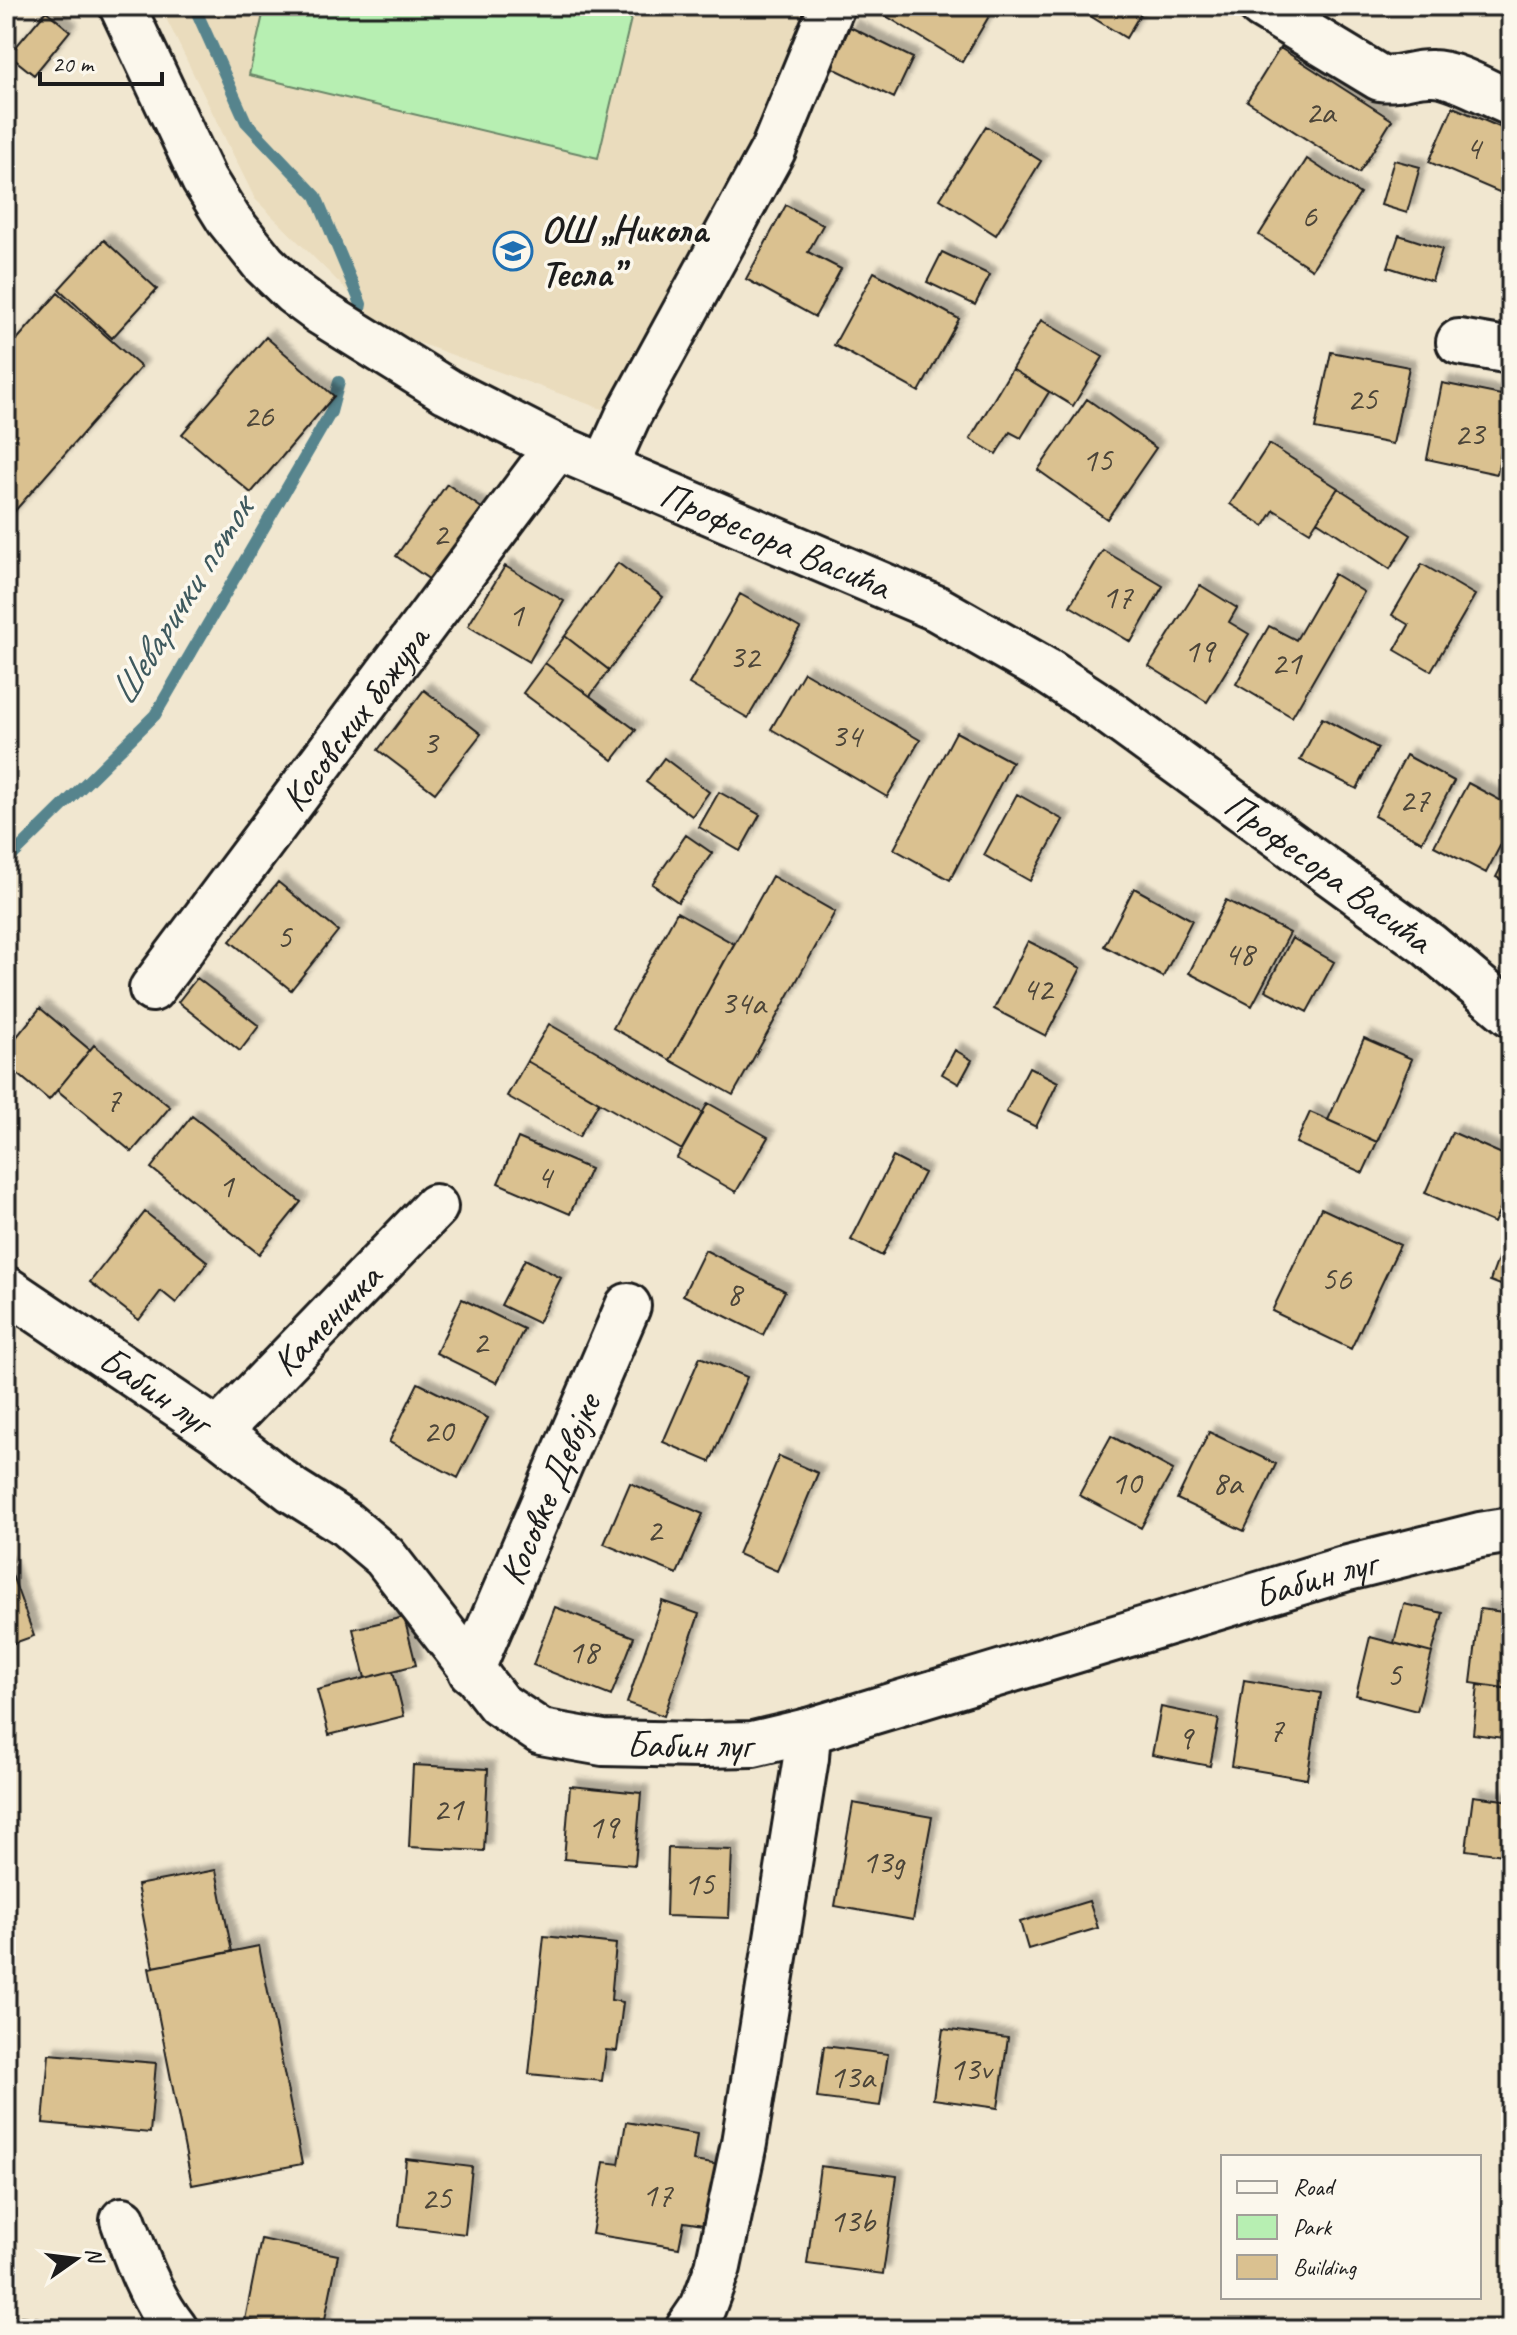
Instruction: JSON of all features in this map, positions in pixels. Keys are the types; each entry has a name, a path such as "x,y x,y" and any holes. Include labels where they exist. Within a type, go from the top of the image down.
{"street":[{"name":"Професора Васића","path":"122,6 204,180 229,220 264,264 293,292 447,391 557,447 936,608 1045,670 1103,708 1429,945 1511,1014"},
{"path":"605,467 627,418 773,150 832,6"},
{"path":"1261,6 1380,78 1391,80 1428,72 1444,74 1511,103"},
{"path":"1459,342 1511,351"},
{"name":"Косовских божура","path":"152,989 557,447"},
{"name":"Каменичка","path":"218,1432 435,1207"},
{"name":"Бабин луг","path":"6,1289 218,1432 292,1490 346,1524 385,1557 499,1704 541,1732 603,1743 753,1744 808,1731 1344,1569 1511,1530"},
{"name":"Косовке Девојке","path":"471,1671 628,1306"},
{"path":"688,2329 703,2307 718,2267 744,2143 808,1731"},
{"path":"123,2220 139,2265 175,2329"}],"path":[{"path":"6,2316 131,2329"}],"shaded area":[{"name":"ОШ „Никола Тесла”","path":"160,6 818,6 627,418 389,332 255,199"}],"green space":[{"path":"265,6 634,6 598,158 249,75"}],"building":[{"path":"885,6 995,6 962,62 881,13"},
{"path":"1074,6 1145,6 1126,38"},
{"path":"46,11 70,31 34,75 9,55"},
{"path":"850,27 913,58 894,98 831,67"},
{"path":"1280,48 1392,120 1359,173 1247,101"},
{"path":"1453,107 1511,132 1511,184 1506,195 1429,162"},
{"path":"986,126 1041,161 996,235 940,199"},
{"path":"1307,159 1360,194 1312,269 1259,235"},
{"path":"1394,160 1420,167 1407,213 1381,205"},
{"path":"786,205 823,225 808,252 841,269 815,317 746,279"},
{"path":"1399,235 1442,249 1432,281 1388,267"},
{"path":"104,240 157,289 112,338 59,289"},
{"path":"942,252 990,275 975,305 927,282"},
{"path":"874,272 959,319 919,392 834,345"},
{"path":"58,293 141,367 6,521 6,352"},
{"path":"1041,320 1103,357 1073,406 1012,369"},
{"path":"266,337 334,396 251,493 182,434"},
{"path":"1331,352 1409,367 1393,444 1315,429"},
{"path":"1012,369 1049,392 1021,438 1010,432 996,454 970,439"},
{"path":"1442,383 1511,397 1497,474 1427,459"},
{"path":"1087,399 1156,448 1107,519 1038,470"},
{"path":"1269,444 1338,488 1310,532 1274,510 1264,526 1230,504"},
{"path":"447,484 483,509 433,582 396,556"},
{"path":"1338,488 1411,535 1390,569 1317,521"},
{"path":"1103,550 1163,586 1131,642 1070,606"},
{"path":"618,563 663,597 609,670 565,636"},
{"path":"1422,564 1475,595 1431,671 1395,650 1409,625 1392,615"},
{"path":"505,566 564,601 529,662 468,626"},
{"path":"1334,574 1364,592 1292,717 1236,684 1269,626 1296,640"},
{"path":"1200,585 1237,608 1229,622 1249,634 1207,702 1149,666"},
{"path":"740,594 800,628 748,718 689,684"},
{"path":"565,636 609,670 590,696 545,663"},
{"path":"545,663 636,730 613,760 523,693"},
{"path":"804,672 920,740 887,797 771,729"},
{"path":"424,690 481,734 435,793 378,750"},
{"path":"1511,709 1511,734 1501,729"},
{"path":"1322,718 1378,748 1357,789 1300,760"},
{"path":"956,732 1012,762 950,880 894,849"},
{"path":"1406,755 1454,781 1422,842 1374,816"},
{"path":"664,758 709,792 692,816 646,782"},
{"path":"1468,783 1511,806 1511,825 1486,873 1434,846"},
{"path":"719,792 760,815 740,851 699,827"},
{"path":"1017,794 1063,820 1030,881 984,855"},
{"path":"686,835 712,853 678,902 652,884"},
{"path":"1511,848 1511,885 1496,877"},
{"path":"772,876 835,912 733,1095 670,1060"},
{"path":"278,882 338,931 291,990 230,941"},
{"path":"1134,888 1192,920 1163,977 1104,946"},
{"path":"1226,900 1290,933 1252,1006 1189,973"},
{"path":"677,912 734,944 670,1060 613,1028"},
{"path":"1292,938 1334,962 1307,1012 1265,990"},
{"path":"1028,941 1081,968 1046,1036 994,1009"},
{"path":"197,978 259,1026 240,1051 178,1002"},
{"path":"40,1008 90,1050 49,1100 6,1064 6,1050"},
{"path":"549,1024 703,1113 682,1150 527,1061"},
{"path":"1364,1038 1412,1059 1377,1142 1328,1120"},
{"path":"94,1045 170,1107 132,1152 57,1090"},
{"path":"955,1050 972,1060 959,1084 942,1074"},
{"path":"527,1061 599,1102 579,1137 507,1096"},
{"path":"1029,1067 1058,1082 1036,1127 1006,1112"},
{"path":"708,1103 768,1137 736,1192 677,1158"},
{"path":"1310,1112 1377,1142 1363,1173 1296,1143"},
{"path":"192,1116 301,1202 259,1254 151,1168"},
{"path":"1452,1132 1511,1158 1511,1184 1494,1223 1425,1193"},
{"path":"518,1138 590,1169 570,1214 498,1183"},
{"path":"893,1157 924,1173 882,1256 851,1240"},
{"path":"1321,1208 1400,1245 1351,1349 1272,1311"},
{"path":"145,1212 208,1262 176,1303 161,1291 139,1320 90,1282"},
{"path":"1511,1223 1511,1289 1490,1281"},
{"path":"705,1250 785,1291 763,1335 683,1295"},
{"path":"525,1259 561,1278 538,1323 501,1305"},
{"path":"462,1299 524,1329 497,1383 436,1353"},
{"path":"700,1357 747,1377 710,1462 663,1442"},
{"path":"418,1383 488,1418 458,1478 389,1442"},
{"path":"1209,1432 1276,1464 1244,1531 1177,1499"},
{"path":"1111,1436 1173,1470 1141,1528 1079,1495"},
{"path":"779,1456 818,1473 777,1571 738,1554"},
{"path":"630,1483 703,1514 677,1574 604,1544"},
{"path":"6,1565 34,1636 6,1646"},
{"path":"1511,1589 1511,1613 1506,1612"},
{"path":"662,1601 699,1614 664,1716 627,1703"},
{"path":"1404,1604 1443,1613 1432,1653 1394,1643"},
{"path":"555,1607 634,1637 611,1696 533,1665"},
{"path":"1480,1609 1511,1613 1511,1689 1471,1683"},
{"path":"404,1617 416,1665 365,1678 353,1629"},
{"path":"1370,1637 1432,1653 1417,1711 1356,1695"},
{"path":"393,1671 404,1716 329,1735 317,1690"},
{"path":"1244,1680 1321,1693 1307,1779 1231,1766"},
{"path":"1478,1685 1511,1689 1511,1739 1473,1734"},
{"path":"1161,1707 1219,1719 1210,1766 1152,1755"},
{"path":"413,1765 488,1769 484,1851 409,1847"},
{"path":"570,1786 641,1793 635,1865 564,1859"},
{"path":"1473,1796 1511,1801 1511,1856 1466,1850"},
{"path":"853,1803 932,1817 913,1920 835,1906"},
{"path":"668,1848 732,1850 729,1918 666,1916"},
{"path":"216,1870 232,1952 153,1967 137,1885"},
{"path":"1089,1901 1098,1928 1028,1949 1020,1922"},
{"path":"544,1936 616,1944 611,2000 623,2002 617,2051 606,2050 602,2081 529,2074"},
{"path":"259,1946 302,2164 192,2185 149,1968"},
{"path":"943,2029 1008,2038 998,2108 933,2099"},
{"path":"824,2046 888,2054 880,2106 817,2098"},
{"path":"49,2054 156,2063 150,2133 43,2123"},
{"path":"626,2122 697,2134 693,2161 720,2165 710,2226 684,2222 679,2248 592,2234 604,2162 619,2164"},
{"path":"406,2159 472,2167 465,2234 399,2226"},
{"path":"820,2166 897,2176 883,2274 807,2264"},
{"path":"261,2239 338,2255 323,2329 290,2329 245,2320"}],"waterway":[{"name":"Шеварички поток","path":"194,6 246,122 316,196 361,304 360,309"},
{"name":"Шеварички поток","path":"6,862 155,715 331,412 339,382"}],"place":[{"name":"ОШ „Никола Тесла”","path":"513,251"}]}
